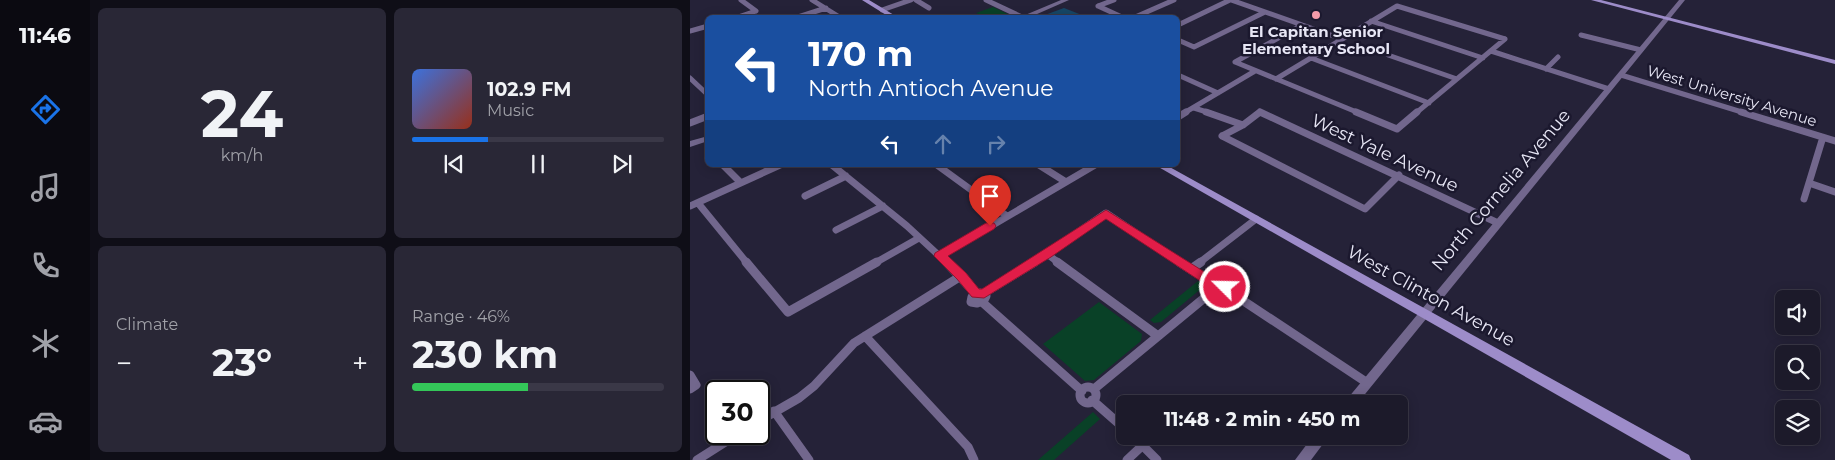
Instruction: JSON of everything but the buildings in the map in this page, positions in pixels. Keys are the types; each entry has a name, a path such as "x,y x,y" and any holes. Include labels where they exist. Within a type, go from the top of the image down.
{"main road":[{"path":"865,0 890,15"},
{"path":"1594,0 1835,61"},
{"path":"1603,0 1668,18"},
{"name":"West Clinton Avenue","path":"1164,167 1684,460"}],"street":[{"path":"741,0 756,11 744,15"},
{"path":"812,0 836,15"},
{"path":"882,10 911,0"},
{"path":"916,0 929,8"},
{"path":"986,0 1017,15"},
{"path":"1038,15 1076,0"},
{"path":"1114,0 1098,6 1118,15"},
{"path":"1140,15 1174,0"},
{"path":"1180,24 1231,0 1342,39"},
{"name":"North Cornelia Avenue","path":"1356,395 1682,0"},
{"path":"1026,15 1061,1"},
{"path":"1276,79 1397,6 1505,39 1397,129 1255,71 1235,62 1302,25"},
{"path":"805,15 826,8"},
{"path":"1180,41 1194,47 1265,12"},
{"path":"1371,21 1483,58"},
{"path":"690,31 705,27"},
{"path":"1581,35 1642,50"},
{"path":"1491,52 1609,89"},
{"path":"1388,55 1457,79"},
{"path":"1546,69 1558,57"},
{"path":"1311,58 1429,103"},
{"path":"1180,116 1255,71"},
{"name":"West University Avenue","path":"1621,75 1835,141"},
{"path":"1180,76 1218,93"},
{"path":"690,78 705,93"},
{"path":"1194,108 1243,125"},
{"name":"West Yale Avenue","path":"1243,125 1260,112 1498,222"},
{"path":"690,123 705,117"},
{"path":"1243,125 1222,136 1366,208 1399,175"},
{"path":"1804,199 1823,137"},
{"path":"690,144 705,139"},
{"path":"690,150 705,145"},
{"path":"725,167 740,182"},
{"path":"775,167 694,205 788,312 919,238"},
{"path":"835,167 940,256 1082,391"},
{"path":"940,167 1007,216"},
{"path":"1042,167 1066,182"},
{"path":"940,256 1092,167"},
{"path":"805,196 846,176"},
{"path":"1809,183 1835,192"},
{"path":"836,230 882,206"},
{"path":"981,296 1047,254 1106,213 1192,269 1220,291 1224,288 1366,382"},
{"path":"1192,269 1256,219"},
{"path":"1047,254 1158,336"},
{"path":"770,414 799,398 814,386 844,352 865,336 961,276"},
{"path":"1082,391 1089,388 1094,389 1158,336 1213,286"},
{"path":"865,336 968,447 974,460"},
{"path":"690,375 693,387"},
{"path":"1092,400 1096,394 1094,389"},
{"path":"1082,391 1080,395 1082,401 1092,400 1116,421"},
{"path":"774,411 809,460"},
{"path":"697,460 721,445"},
{"path":"1127,460 1143,445 1157,460"},
{"path":"1302,460 1314,445"}],"green space":[{"path":"993,7 1010,15 981,15 976,13"},
{"path":"1198,281 1201,283 1202,288 1161,322 1154,323 1150,320"},
{"path":"1099,302 1142,334 1141,341 1094,380 1085,381 1043,344"},
{"path":"1093,412 1100,419 1054,460 1038,460"}],"water":[{"path":"1064,8 1082,15 1045,15"}],"place":[{"name":"El Capitan Senior Elementary School","path":"1316,15"}],"route":[{"path":"990,226 940,256 976,294 984,294 1047,254 1106,213 1212,283 1221,281 1225,287"}]}
